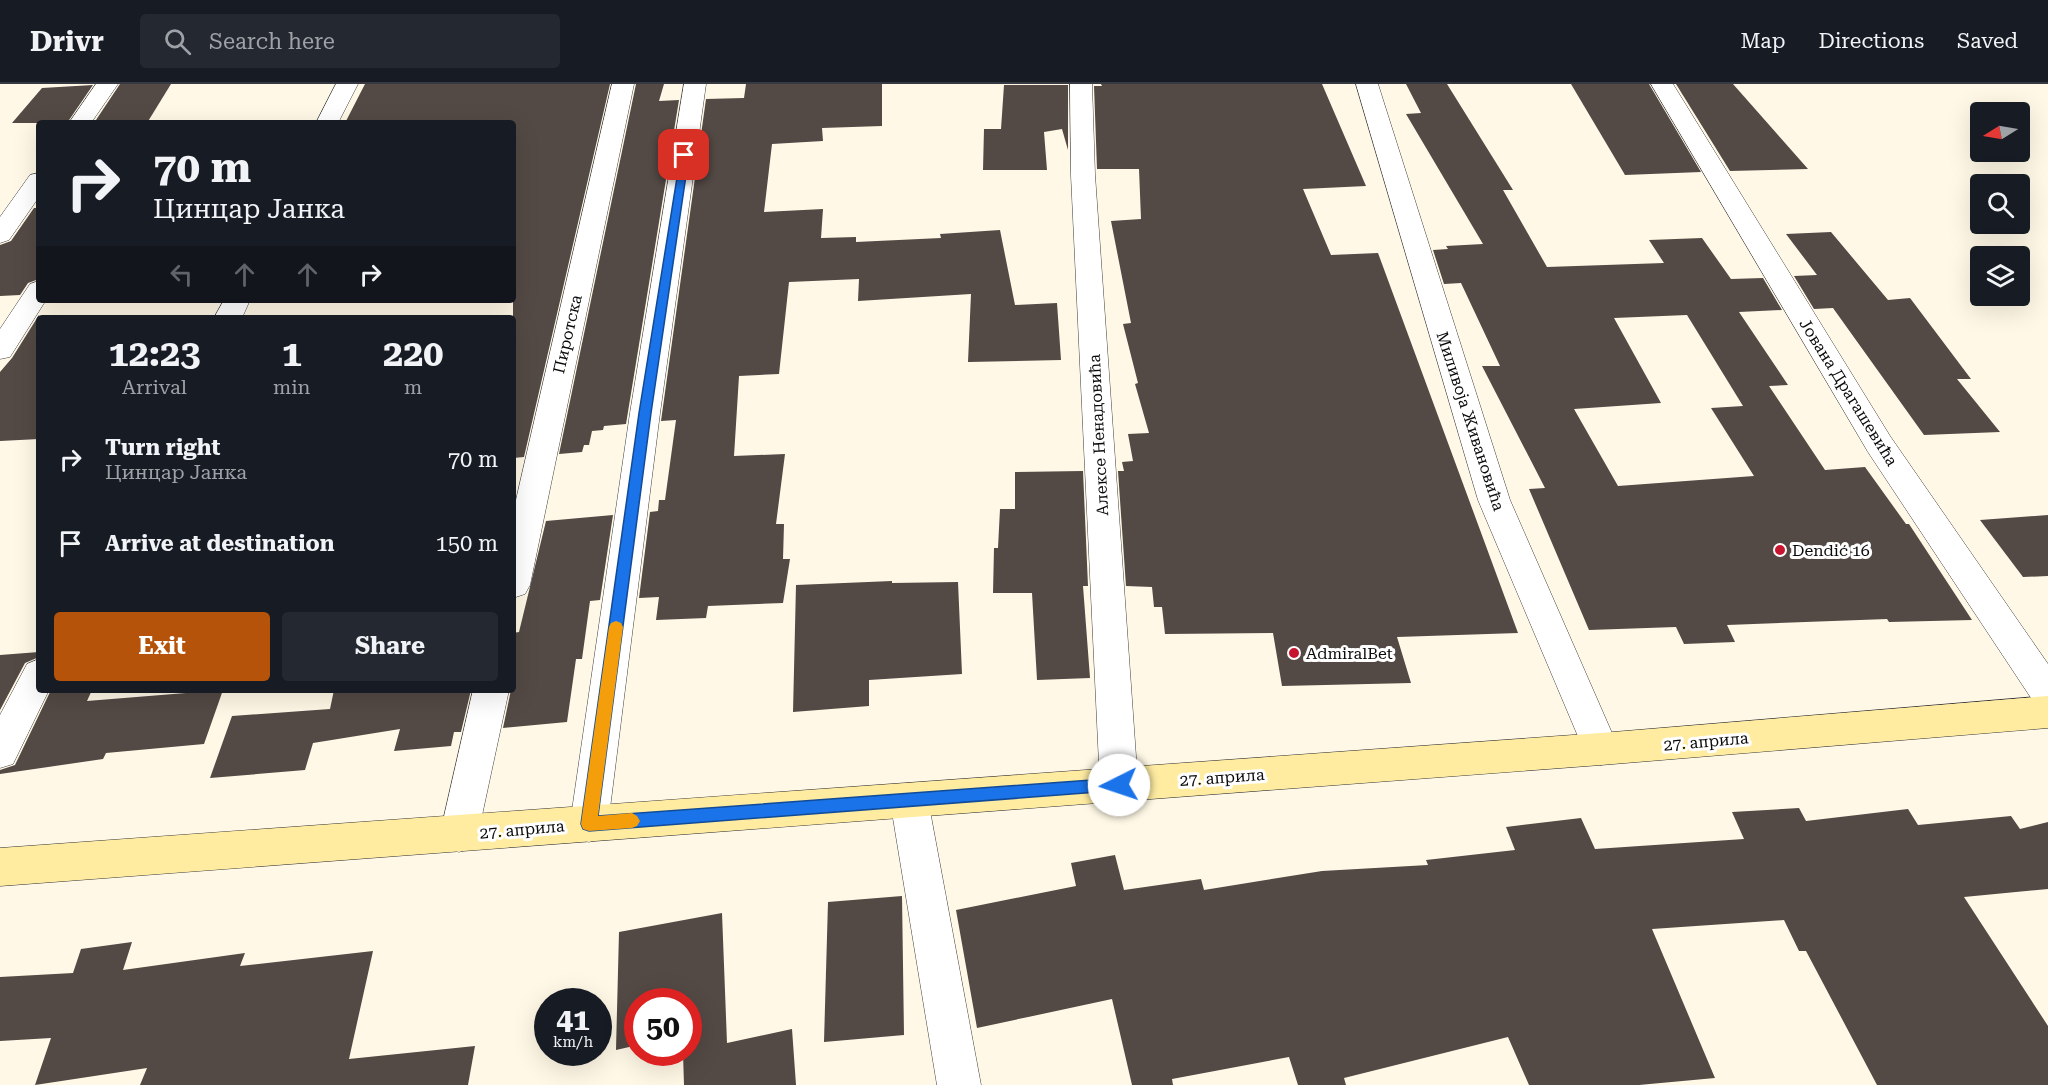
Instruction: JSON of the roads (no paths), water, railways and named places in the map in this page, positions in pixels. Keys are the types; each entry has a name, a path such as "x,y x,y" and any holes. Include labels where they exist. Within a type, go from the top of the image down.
{"main road":[{"name":"27. априла","path":"0,867 1601,749 2048,712"}],"street":[{"path":"82,120 108,84"},
{"path":"329,120 347,84"},
{"name":"Пиротска","path":"516,571 623,84"},
{"path":"589,824 645,413 695,84"},
{"name":"Алексе Ненадовића","path":"1081,84 1083,186 1119,785"},
{"name":"Миливоја Живановића","path":"1367,84 1494,500 1601,749"},
{"name":"Јована Драгашевића","path":"1662,84 1879,444 2048,693"},
{"path":"0,236 36,184"},
{"path":"0,350 36,295"},
{"path":"0,752 36,680"},
{"path":"459,834 490,693"},
{"path":"909,800 959,1085"}],"place":[{"name":"Dendić 16","path":"1780,550"},
{"name":"AdmiralBet","path":"1294,653"}]}
